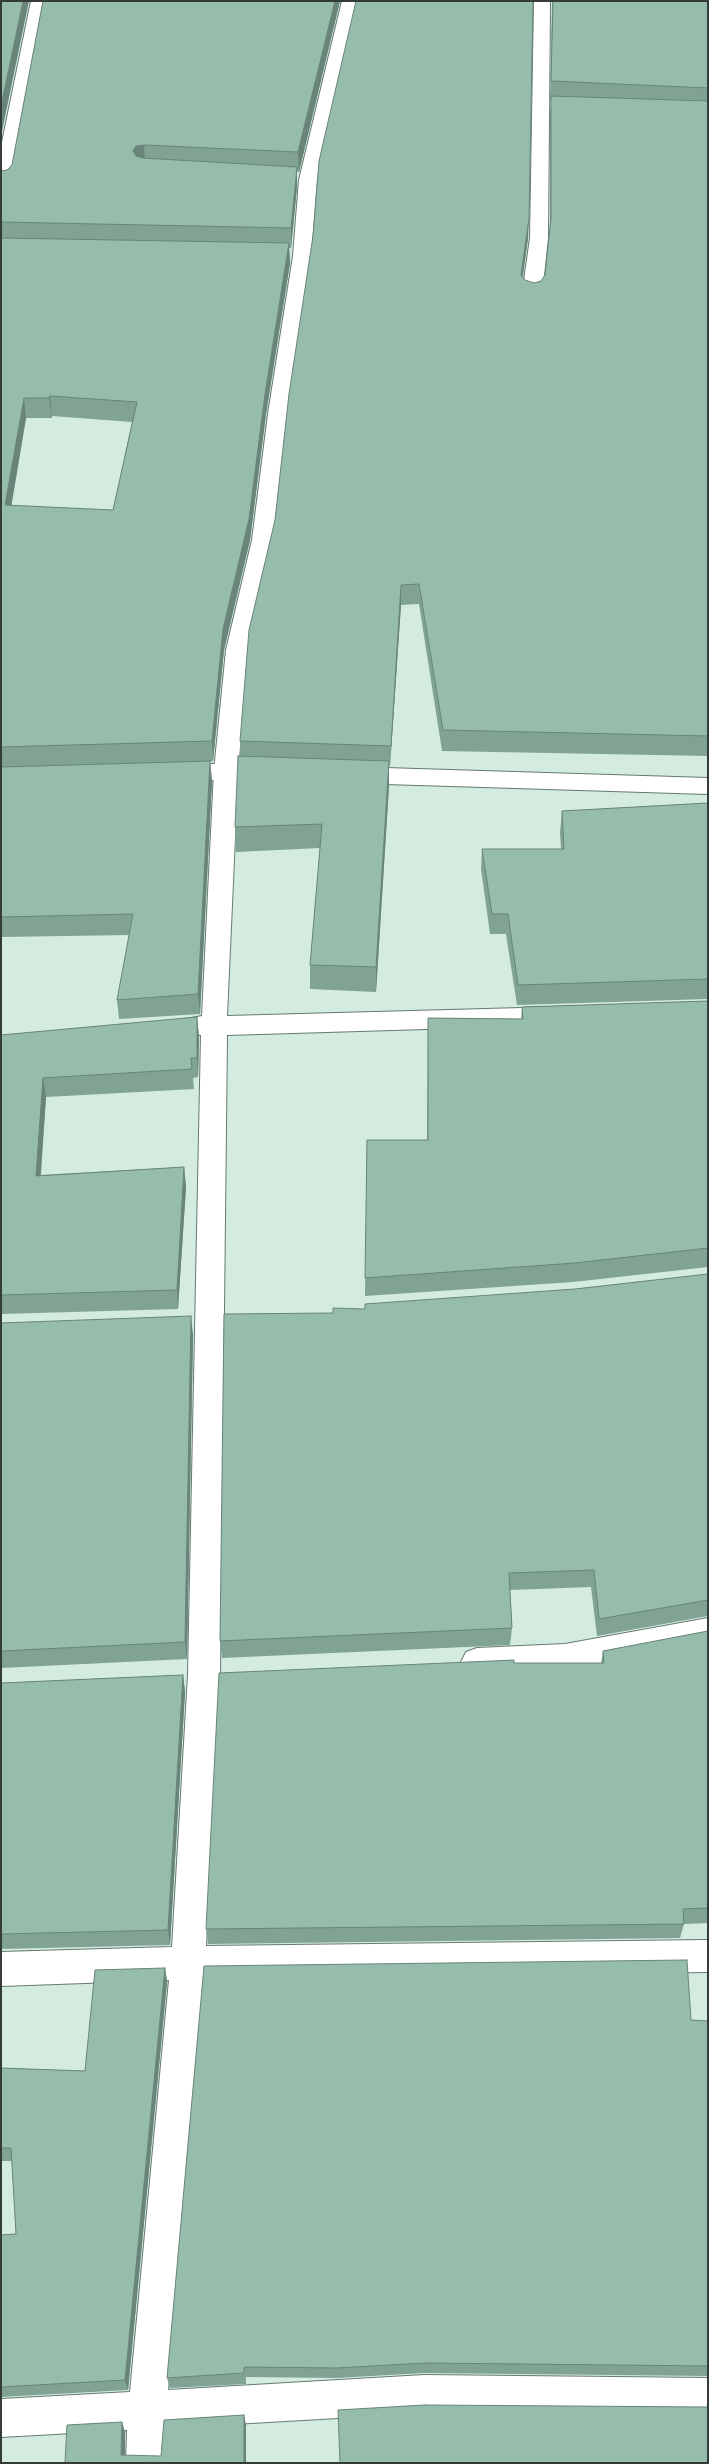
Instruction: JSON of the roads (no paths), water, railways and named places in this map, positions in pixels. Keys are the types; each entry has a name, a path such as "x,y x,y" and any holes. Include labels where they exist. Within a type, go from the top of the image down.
{"street":[{"path":"4,184 39,1"},
{"path":"146,2463 148,2408 188,1964 204,1675 214,1025 226,771 237,650 263,540 278,414 298,180 350,1"},
{"path":"532,295 539,238 538,107 542,1"},
{"path":"538,107 558,108"},
{"path":"148,773 226,771 295,773"},
{"path":"334,774 708,786"},
{"path":"175,1027 583,1015"},
{"path":"179,1322 238,1319"},
{"path":"448,1664 565,1658 708,1632"},
{"path":"1,1969 188,1964 708,1956"},
{"path":"1,2418 148,2408 424,2394 708,2397"}]}
